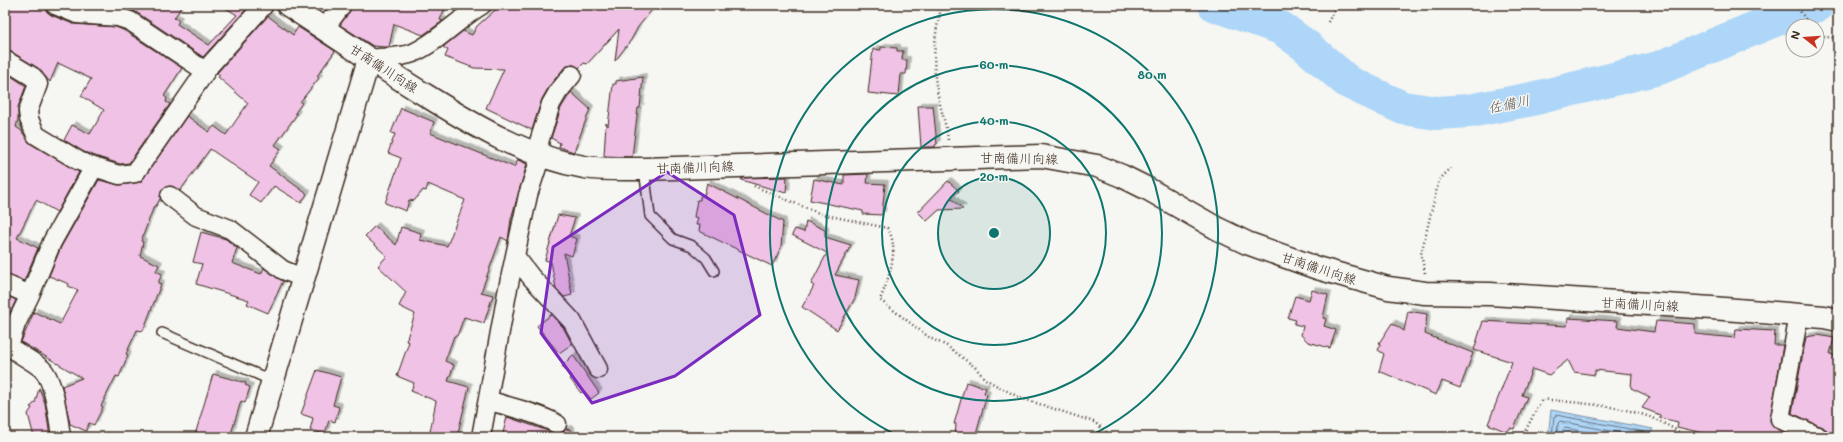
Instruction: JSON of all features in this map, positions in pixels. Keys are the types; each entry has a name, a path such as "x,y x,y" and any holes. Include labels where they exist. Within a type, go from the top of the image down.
{"main road":[{"name":"甘南備川向線","path":"288,5 465,119 498,136 541,155 583,166 610,170 1041,156 1096,166 1122,176 1148,189 1218,229 1247,243 1361,282 1388,288 1425,293 1490,294 1712,308 1799,315 1838,320"},
{"path":"256,437 369,58"}],"street":[{"path":"55,5 77,14 118,17 130,21 205,71"},
{"path":"5,60 33,77 38,84 28,111 29,119 36,135 79,161 94,167 120,175 135,173 205,71 264,5"},
{"path":"324,29 342,5"},
{"path":"369,58 412,54 430,44 460,19 482,5"},
{"path":"482,437 515,256 528,195 541,155 539,142 551,104 558,92 572,75"},
{"path":"61,437 58,409 43,370 18,354 9,346 16,324 52,242 94,167"},
{"path":"170,196 196,216 230,229 283,270 303,278"},
{"path":"515,256 536,283 572,321 598,369"},
{"path":"5,284 30,295"},
{"path":"1799,315 1780,419 1819,437"},
{"path":"488,400 518,410 541,415 558,424"}],"lane":[{"path":"644,169 650,216 673,239 692,246 706,258 714,271"},
{"path":"162,333 273,381"}],"path":[{"path":"942,5 934,42 937,90 946,127 950,158"},
{"path":"1328,22 1338,5"},
{"path":"1796,5 1805,18"},
{"path":"1825,36 1838,38"},
{"path":"728,166 734,177 821,214 887,228 892,243 892,260 880,300 930,338 947,346 975,367 985,378 1001,388 1021,398 1094,422 1113,437"},
{"path":"1425,293 1427,279 1421,254 1439,180 1451,168"},
{"path":"1522,437 1542,399 1614,408 1652,418 1679,433 1691,437"}],"highlighted area":[{"path":"667,172 734,215 760,315 675,376 592,403 541,333 553,247"}],"water":[{"path":"1551,410 1653,429 1649,437 1548,437"}],"building":[{"path":"5,5 45,5 46,11 51,15 73,24 116,27 125,31 182,68 164,96 167,98 166,102 170,104 129,163 120,164 98,157 84,152 64,140 72,125 90,134 104,110 81,96 91,79 58,63 50,82 38,68 10,51 5,50"},
{"path":"98,5 183,5 174,18 179,20 177,24 209,45 237,15 221,5 250,5 203,57 136,12 119,7"},
{"path":"352,5 446,5 440,20 443,21 423,35 394,24 389,47 384,47 373,46 340,25 350,11"},
{"path":"501,5 656,5 638,27 631,40 615,61 619,29 587,64 584,63 579,68 574,65 569,65 564,68 550,85 542,99 532,130 486,108 504,69 474,68 445,57 448,50 444,48 444,46 463,31 472,35 477,26"},
{"path":"268,16 293,35 298,27 335,51 317,76 319,78 300,102 302,103 295,113 297,114 275,145 281,149 269,166 307,194 301,203 274,186 261,203 249,195 258,182 210,149 180,191 171,186 162,189 160,199 156,206 154,206 141,241 143,242 140,256 159,265 156,271 162,274 158,283 161,284 143,331 137,330 126,354 128,355 119,377 116,376 101,406 103,407 94,425 89,423 86,431 70,424 62,386 82,378 21,342 34,312 60,324 78,290 68,286 69,284 49,276 61,247 99,180 120,185 141,182 187,116 209,132 214,126 226,135 248,103 218,77 220,75 217,73"},
{"path":"881,47 897,48 897,51 903,51 902,60 907,60 906,74 901,74 899,96 868,93 873,49 881,50"},
{"path":"5,72 26,86 18,107 16,127 22,131 31,144 79,172 57,212 36,200 17,238 38,248 24,281 5,274"},
{"path":"643,77 640,108 638,108 632,157 604,156 606,123 608,126 613,84 616,84 616,81"},
{"path":"571,92 590,109 574,152 559,147 560,143 551,138 561,108"},
{"path":"918,106 933,106 937,144 935,147 921,147"},
{"path":"401,108 434,122 430,133 514,167 518,160 527,164 511,219 508,241 501,237 481,292 493,295 484,323 464,317 457,336 454,336 445,361 454,365 448,381 469,387 457,437 429,437 436,401 411,391 414,383 397,376 409,342 406,341 415,314 399,306 406,292 378,266 387,256 365,236 375,226 396,245 401,227 421,233 420,240 447,246 465,200 428,184 426,191 423,190 414,201 409,200 406,211 385,203 401,158 388,153 395,134 391,133"},
{"path":"868,174 867,183 885,184 882,215 863,214 863,211 810,200 814,179 844,185 844,175"},
{"path":"787,177 786,193 741,180 742,178"},
{"path":"948,181 959,191 951,198 963,209 939,210 927,221 918,212"},
{"path":"707,183 783,222 781,247 772,266 699,231 700,225 696,225 698,218 694,217 697,200 700,200 700,196 704,196"},
{"path":"558,215 575,218 569,236 577,239 572,256 564,253 572,295 564,297 556,288 551,262 545,260"},
{"path":"806,221 825,230 825,237 851,245 835,275 859,280 855,298 837,330 802,307 814,286 811,284 827,253 792,235 795,229 804,232"},
{"path":"201,232 226,239 237,248 232,263 261,274 264,268 283,281 268,313 247,304 249,300 196,284 202,264 193,262"},
{"path":"1312,290 1328,295 1323,318 1326,319 1324,326 1336,330 1330,348 1308,342 1301,335 1303,326 1294,324 1296,320 1288,318 1295,296 1309,300"},
{"path":"5,295 16,300 5,324"},
{"path":"1408,311 1427,314 1425,334 1473,353 1460,388 1442,381 1436,395 1379,371 1384,354 1378,350 1381,344 1379,343 1392,323 1404,331"},
{"path":"551,315 563,327 572,344 559,353 537,326"},
{"path":"1568,318 1618,321 1617,327 1654,332 1656,321 1695,324 1695,334 1735,338 1736,329 1775,331 1774,345 1783,345 1770,421 1775,428 1794,437 1720,437 1677,427 1678,422 1660,418 1660,415 1642,408 1650,397 1631,388 1632,374 1595,370 1595,375 1574,372 1568,360 1549,375 1532,369 1522,395 1527,397 1514,429 1510,428 1507,432 1488,424 1512,362 1474,350 1483,321 1567,326"},
{"path":"1818,335 1834,338 1830,354 1834,355 1834,358 1838,360 1838,437 1829,437 1828,431 1824,428 1792,413 1806,337"},
{"path":"573,355 599,393 591,399 584,391 581,393 570,379 572,377 562,366"},
{"path":"317,370 341,377 333,405 339,407 335,422 329,420 325,434 310,430 313,418 301,414"},
{"path":"213,374 246,383 245,385 250,387 245,403 241,401 230,437 204,437 195,435"},
{"path":"966,382 986,388 984,393 987,394 975,437 955,437 956,424 954,424"},
{"path":"39,388 45,403 50,437 34,437 28,414 32,408 30,407 35,403"},
{"path":"507,417 557,434 562,433 566,429 571,430 571,437 502,437"}],"waterway":[{"name":"佐備川","path":"1215,5 1281,28 1306,46 1348,82 1403,108 1437,113 1469,111 1532,99 1659,68 1789,14 1817,5"}]}
